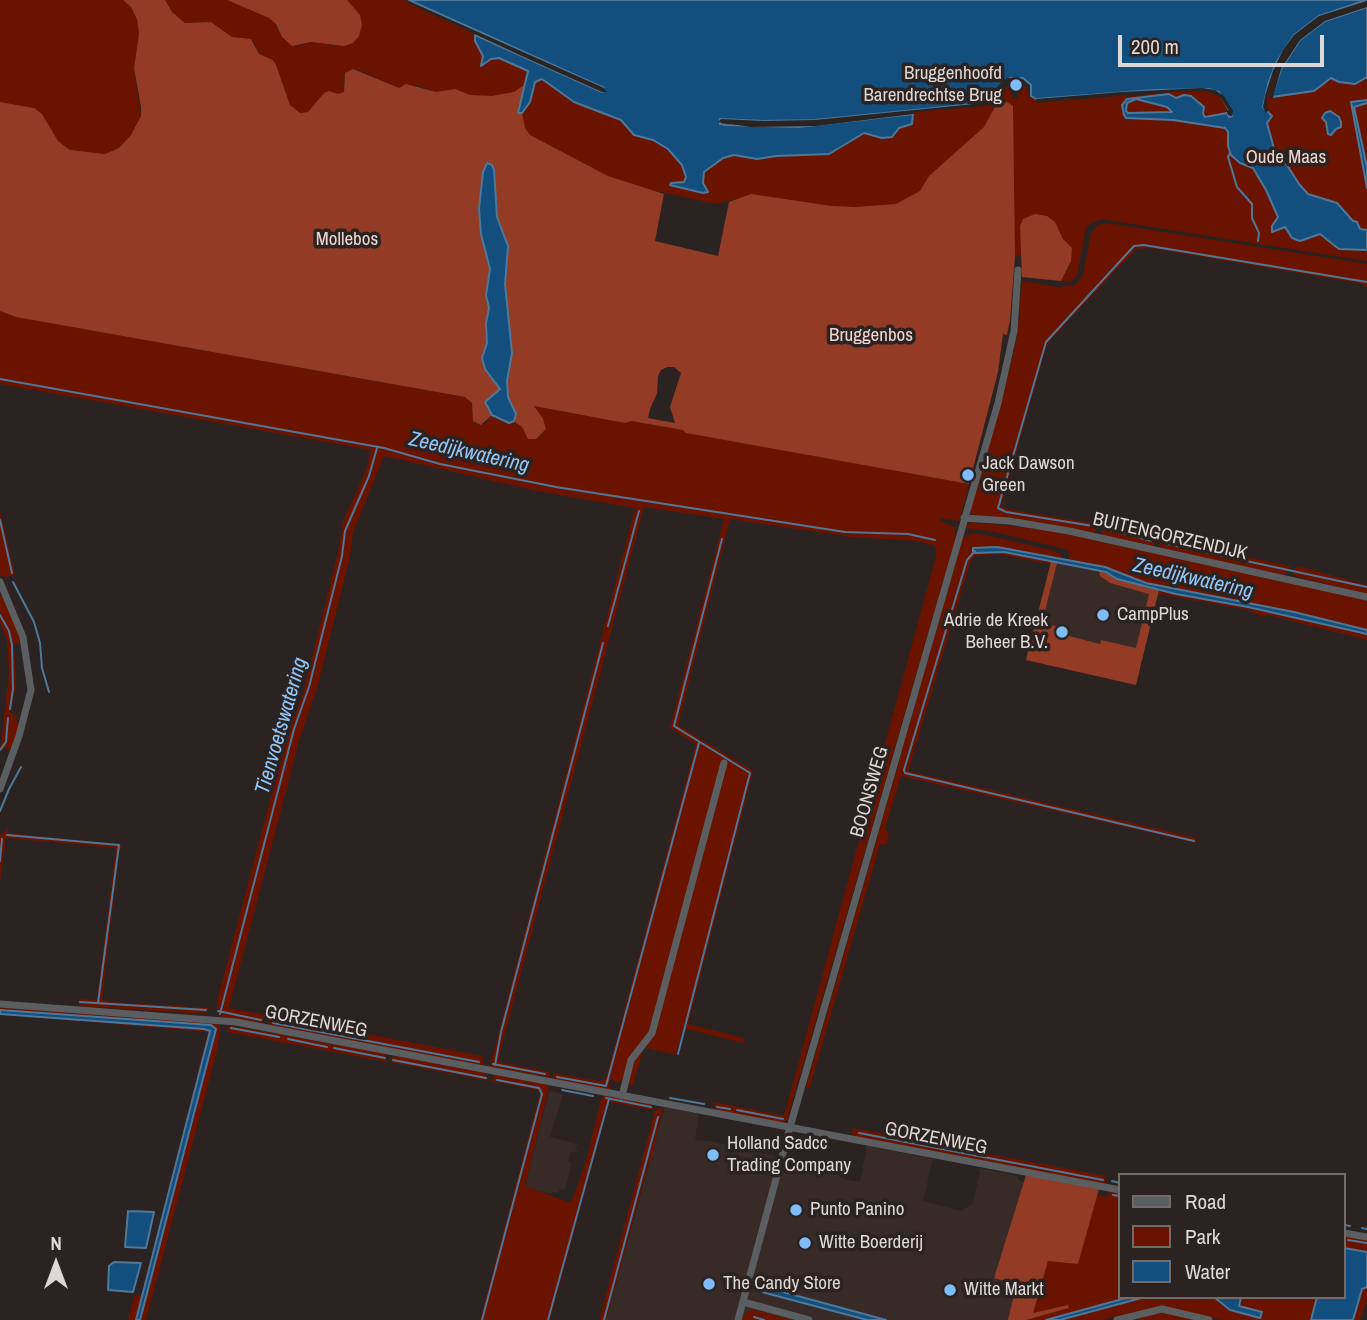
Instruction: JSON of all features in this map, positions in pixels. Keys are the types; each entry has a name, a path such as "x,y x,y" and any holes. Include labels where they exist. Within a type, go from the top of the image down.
{"street":[{"name":"BOONSWEG","path":"738,1320 790,1128 989,435 1009,356 1016,315 1018,270"},
{"name":"BUITENGORZENDIJK","path":"964,518 1009,521 1069,531 1367,597"},
{"path":"0,582 23,637 31,695 0,789"},
{"path":"622,1096 631,1060 652,1033 724,763"},
{"name":"GORZENWEG","path":"0,1004 226,1021 1118,1190"},
{"path":"1346,1233 1367,1237"},
{"path":"743,1302 809,1320"},
{"path":"1117,1320 1166,1309 1209,1320"}],"shaded area":[{"path":"1051,562 1106,572 1159,590 1136,685 1026,660"},
{"path":"549,1091 563,1094 550,1137 577,1144 575,1151 580,1152 571,1152 569,1162 572,1163 565,1190 560,1189 558,1193 551,1194 525,1187"},
{"path":"665,1107 699,1114 695,1140 831,1168 838,1170 837,1174 843,1179 860,1182 867,1146 933,1159 923,1201 961,1211 972,1205 979,1168 1017,1176 1018,1180 1024,1182 994,1278 1016,1285 1008,1320 606,1320"}],"green space":[{"path":"0,0 123,0 131,7 137,19 139,34 134,68 141,116 131,135 119,148 105,154 70,150 58,141 42,114 34,108 0,102"},
{"path":"123,0 165,0 172,12 185,23 211,22 232,37 251,39 259,54 273,60 290,105 300,113 308,112 324,93 344,92 345,73 353,69 399,88 406,84 436,92 455,89 470,95 492,96 514,92 524,85 518,112 522,113 525,128 530,135 608,176 664,194 655,241 718,256 729,202 751,194 832,206 896,204 920,191 929,176 984,127 997,103 1007,102 1013,106 1015,257 1010,320 1007,335 1003,334 998,372 969,484 686,433 683,430 631,421 625,423 534,406 546,429 536,439 528,439 522,427 514,421 514,409 508,397 507,373 512,353 505,284 508,249 497,217 496,195 489,163 483,172 479,209 481,234 490,269 487,343 482,358 489,375 500,389 487,408 492,415 481,425 473,421 472,403 465,397 16,317 0,311 0,102 34,108 42,114 58,141 70,150 105,154 119,148 131,135 141,116 134,68 139,34 137,19 131,7","holes":["674,367 681,373 670,407 675,423 648,418 657,393 661,370"]},
{"name":"Oude Maas","path":"165,0 227,0 269,18 276,23 278,31 298,46 311,42 338,46 256,0 414,0 1000,100 1001,88 1010,87 1013,99 1018,98 1018,87 1027,87 1030,98 1156,88 1367,0 1367,261 1101,219 1086,228 1077,276 1070,282 1061,281 1069,267 1064,265 736,199 716,204 642,188 608,176 530,135 525,128 449,90 436,92 415,85 399,88 356,69 344,77 344,92 324,93 308,112 300,113 290,105 273,60 259,54 254,42 227,36 211,22 185,23 172,12"},
{"path":"227,0 347,0 360,15 362,25 359,36 353,43 344,46 311,42 292,46 269,18"},
{"path":"1035,214 1047,216 1055,222 1063,239 1072,248 1071,261 1061,281 1022,277 1020,226 1023,219"},
{"path":"1107,223 1367,264 1367,287 1363,284 1150,248 1136,249 1046,347 1001,506 1099,524 1094,534 974,515 970,510 1017,337 1022,281 1058,287 1075,285 1083,275 1091,233 1098,225"},
{"path":"0,311 16,317 469,398 478,425 485,424 492,415 511,423 514,421 522,427 524,433 536,439 546,429 533,406 625,423 631,421 684,430 687,433 969,484 959,521 939,518 939,521 955,527 955,540 787,1120 781,1123 715,1110 714,1102 780,1115 783,1115 786,1109 936,556 935,546 917,541 851,537 730,519 678,725 753,771 688,1024 744,1038 743,1043 683,1028 676,1055 644,1047 633,1085 610,1080 610,1091 553,1079 553,1073 600,1081 607,1075 696,744 670,728 724,519 644,507 499,1056 499,1061 503,1063 550,1072 549,1077 490,1067 635,508 537,491 384,456 353,532 350,557 318,685 299,741 229,1008 266,1015 261,1023 223,1018 217,1012 217,1001 286,739 302,697 338,552 343,521 366,470 371,450 0,384"},
{"path":"0,511 15,575 4,577 0,575"},
{"path":"973,522 1048,530 1364,599 1367,602 1367,630 1282,609 1146,583 1105,567 1069,561 1069,552 1066,549 990,531 965,528"},
{"path":"1105,525 1155,538 1153,545 1151,547 1101,536"},
{"path":"977,533 1055,551 1063,560 997,547 973,549 975,553 1004,552 1051,562 1050,564 996,554 975,556 971,560 908,771 1197,838 1196,843 901,776 885,828 889,834 886,845 880,844 810,1087 806,1087 962,540 967,535"},
{"path":"1161,539 1290,566 1289,571 1283,575 1164,551 1159,547"},
{"path":"1051,562 1057,563 1042,623 1055,626 1069,636 1100,644 1101,640 1136,648 1149,594 1110,583 1100,576 1099,570 1117,579 1159,590 1136,685 1026,660"},
{"path":"1297,566 1367,585 1367,594 1298,577 1293,574"},
{"path":"1159,590 1367,634 1367,640 1268,615 1262,617 1249,610 1158,594"},
{"path":"0,595 21,643 14,644 16,687 10,713 17,716 19,724 13,750 5,748 0,752 9,673 7,641 0,623"},
{"path":"8,828 8,833 123,845 119,851 102,999 110,1002 209,1008 206,1014 80,1006 79,999 97,1000 116,848 6,838 0,881 0,835"},
{"path":"0,1006 216,1023 220,1027 217,1051 146,1320 140,1320 216,1029 211,1025 0,1010"},
{"path":"0,1014 209,1030 210,1038 175,1165 208,1032"},
{"path":"273,1016 482,1056 484,1062 481,1065 271,1026 269,1023"},
{"path":"228,1027 385,1054 387,1062 227,1032"},
{"path":"392,1057 485,1073 489,1081 390,1062"},
{"path":"495,1075 546,1084 549,1087 525,1186 571,1203 586,1161 601,1099 605,1095 649,1104 653,1108 609,1102 550,1320 480,1320 540,1093 538,1090 492,1081"},
{"path":"663,1107 651,1161 606,1320 599,1320 655,1111"},
{"path":"853,1128 1106,1176 1105,1184 852,1136"},
{"path":"1026,1175 1099,1189 1078,1264 1048,1261 1033,1313 1068,1305 1069,1308 1026,1320 1008,1320 1016,1285 994,1278"},
{"path":"1109,1191 1118,1193 1118,1299 1123,1299 1046,1320 1026,1320 1069,1308 1067,1305 1032,1314 1048,1261 1078,1263 1097,1195 1107,1197"},
{"path":"1346,1235 1367,1240 1367,1252 1346,1248"},
{"path":"1365,1287 1367,1300 1360,1320 1353,1320 1362,1289"},
{"path":"134,1295 142,1296 136,1320 128,1320"},
{"path":"1138,1299 1216,1299 1230,1310 1260,1318 1239,1305 1240,1299 1316,1299 1311,1320 1222,1320 1160,1306 1101,1320 1060,1320"},
{"path":"752,1310 793,1320 742,1320 745,1314"},
{"path":"1160,1313 1171,1314 1194,1320 1138,1320"}],"water":[{"path":"409,0 1367,0 1319,16 1294,35 1277,61 1263,107 1272,116 1267,123 1275,152 1308,194 1337,203 1357,222 1360,229 1367,230 1367,250 1339,249 1320,234 1300,241 1292,238 1285,227 1272,232 1272,226 1278,217 1266,190 1253,168 1240,163 1231,155 1225,128 1173,120 1126,118 1124,115 1122,105 1127,99 1169,94 1176,98 1191,96 1204,107 1205,117 1227,113 1229,117 1232,116 1219,92 1209,89 1154,90 1036,99 1031,96 1031,85 1023,78 1010,78 1000,84 997,99 984,103 815,120 720,119 720,124 726,125 799,127 913,114 912,124 899,128 892,137 882,138 864,133 829,154 757,159 734,155 723,158 704,172 703,183 708,192 703,193 670,185 684,182 686,177 682,165 668,149 653,140 634,135 621,120 574,102 542,79 535,82 530,102 522,113 518,113 528,71 499,58 491,59 481,66 483,56 475,41 475,35 602,92 604,88","holes":["1136,99 1167,107 1172,112 1126,111 1127,103"]},
{"path":"1367,7 1367,77 1355,84 1331,78 1314,91 1272,97 1281,69 1300,40 1325,21"},
{"path":"1367,100 1367,103 1354,107 1367,167 1367,188 1351,102"},
{"path":"1330,111 1339,117 1341,122 1341,127 1331,135 1328,134 1326,122 1322,118"},
{"path":"487,163 492,165 494,170 497,217 508,246 505,284 512,353 507,381 508,397 516,414 514,421 509,423 492,415 485,402 500,389 485,369 482,358 487,343 486,323 489,308 486,295 490,269 481,234 479,209 483,172"},
{"path":"997,547 1105,567 1146,583 1294,612 1367,630 1367,634 1176,594 1117,579 1106,572 1004,552 973,551 973,548"},
{"path":"0,1010 211,1025 216,1029 140,1320 136,1320 210,1031 0,1014"},
{"path":"128,1211 154,1212 146,1248 125,1247"},
{"path":"1346,1248 1367,1252 1367,1287 1362,1289 1353,1320 1311,1320 1316,1299 1346,1299"},
{"path":"114,1262 141,1263 133,1292 108,1290 109,1266"},
{"path":"764,1289 886,1320 867,1320 762,1292"},
{"path":"1123,1299 1138,1299 1060,1320 1046,1320"},
{"path":"1216,1299 1241,1299 1239,1306 1262,1312 1260,1318 1230,1310"}],"pier":[{"path":"406,0 604,88 607,92 524,57"},
{"path":"1367,1 1367,7 1325,21 1300,40 1281,69 1272,101 1269,96 1278,68 1268,96 1267,107 1270,109 1266,113 1263,107 1273,71 1294,35 1319,16"},
{"path":"1012,78 1012,81 1003,86 1000,100 985,106 915,112 916,114 816,126 751,127 718,122 721,119 815,120 984,103 997,99 999,84"},
{"path":"1202,88 1215,90 1224,96 1233,111 1232,116 1228,115 1226,110 1229,111 1221,98 1209,92 1173,92 1037,103 1036,99 1122,92"}],"waterway":[{"path":"1230,153 1228,157 1237,187 1252,204 1252,218 1259,233 1258,241"},
{"path":"1093,526 1006,512 998,508 1046,342 1134,246 1144,245 1367,282"},
{"name":"Zeedijkwatering","path":"0,379 384,448 440,464 556,487 845,532 908,534 935,540"},
{"name":"Tienvoetswatering","path":"220,1014 294,729 309,687 342,556 345,531 369,476 377,448"},
{"path":"608,626 639,511"},
{"path":"0,520 12,573"},
{"path":"1106,529 1152,541"},
{"path":"678,1054 750,773 674,726 722,539"},
{"path":"1163,543 1367,587"},
{"path":"975,551 967,560 905,773 1194,841"},
{"path":"13,582 34,622 49,692"},
{"path":"0,615 9,631 12,645 13,689 10,709"},
{"path":"495,1065 501,1032 603,643"},
{"path":"0,750 6,742 8,718"},
{"path":"557,1077 606,1086 699,743"},
{"path":"0,811 21,767"},
{"path":"7,835 119,845 98,1003"},
{"path":"0,861 2,839"},
{"path":"80,1002 206,1010"},
{"path":"218,1011 261,1020"},
{"path":"273,1023 479,1062"},
{"path":"231,1028 279,1037"},
{"path":"288,1039 327,1047"},
{"path":"334,1048 385,1058"},
{"path":"393,1060 486,1078"},
{"path":"493,1064 545,1074"},
{"path":"482,1320 542,1094 539,1088 497,1080"},
{"path":"562,1090 593,1096"},
{"path":"606,1098 651,1107"},
{"path":"670,1098 704,1104"},
{"path":"548,1320 609,1099"},
{"path":"717,1107 730,1109"},
{"path":"737,1110 783,1119"},
{"path":"604,1320 658,1117"},
{"path":"859,1133 1103,1180"},
{"path":"1112,1181 1118,1182"},
{"path":"1113,1195 1118,1196"},
{"path":"1346,1225 1350,1226"},
{"path":"1362,1228 1367,1229"},
{"path":"1348,1240 1367,1243"},
{"path":"754,1317 764,1320"}],"place":[{"name":"Bruggenhoofd Barendrechtse Brug","path":"1016,85"},
{"name":"Jack Dawson Green","path":"968,475"},
{"name":"CampPlus","path":"1103,615"},
{"name":"Adrie de Kreek Beheer B.V.","path":"1062,632"},
{"name":"Holland Sadcc Trading Company","path":"713,1155"},
{"name":"Punto Panino","path":"796,1210"},
{"name":"Witte Boerderij","path":"805,1243"},
{"name":"The Candy Store","path":"709,1284"},
{"name":"Witte Markt","path":"950,1290"}],"park label":[{"name":"Mollebos","path":"347,240"},
{"name":"Bruggenbos","path":"871,336"}]}
